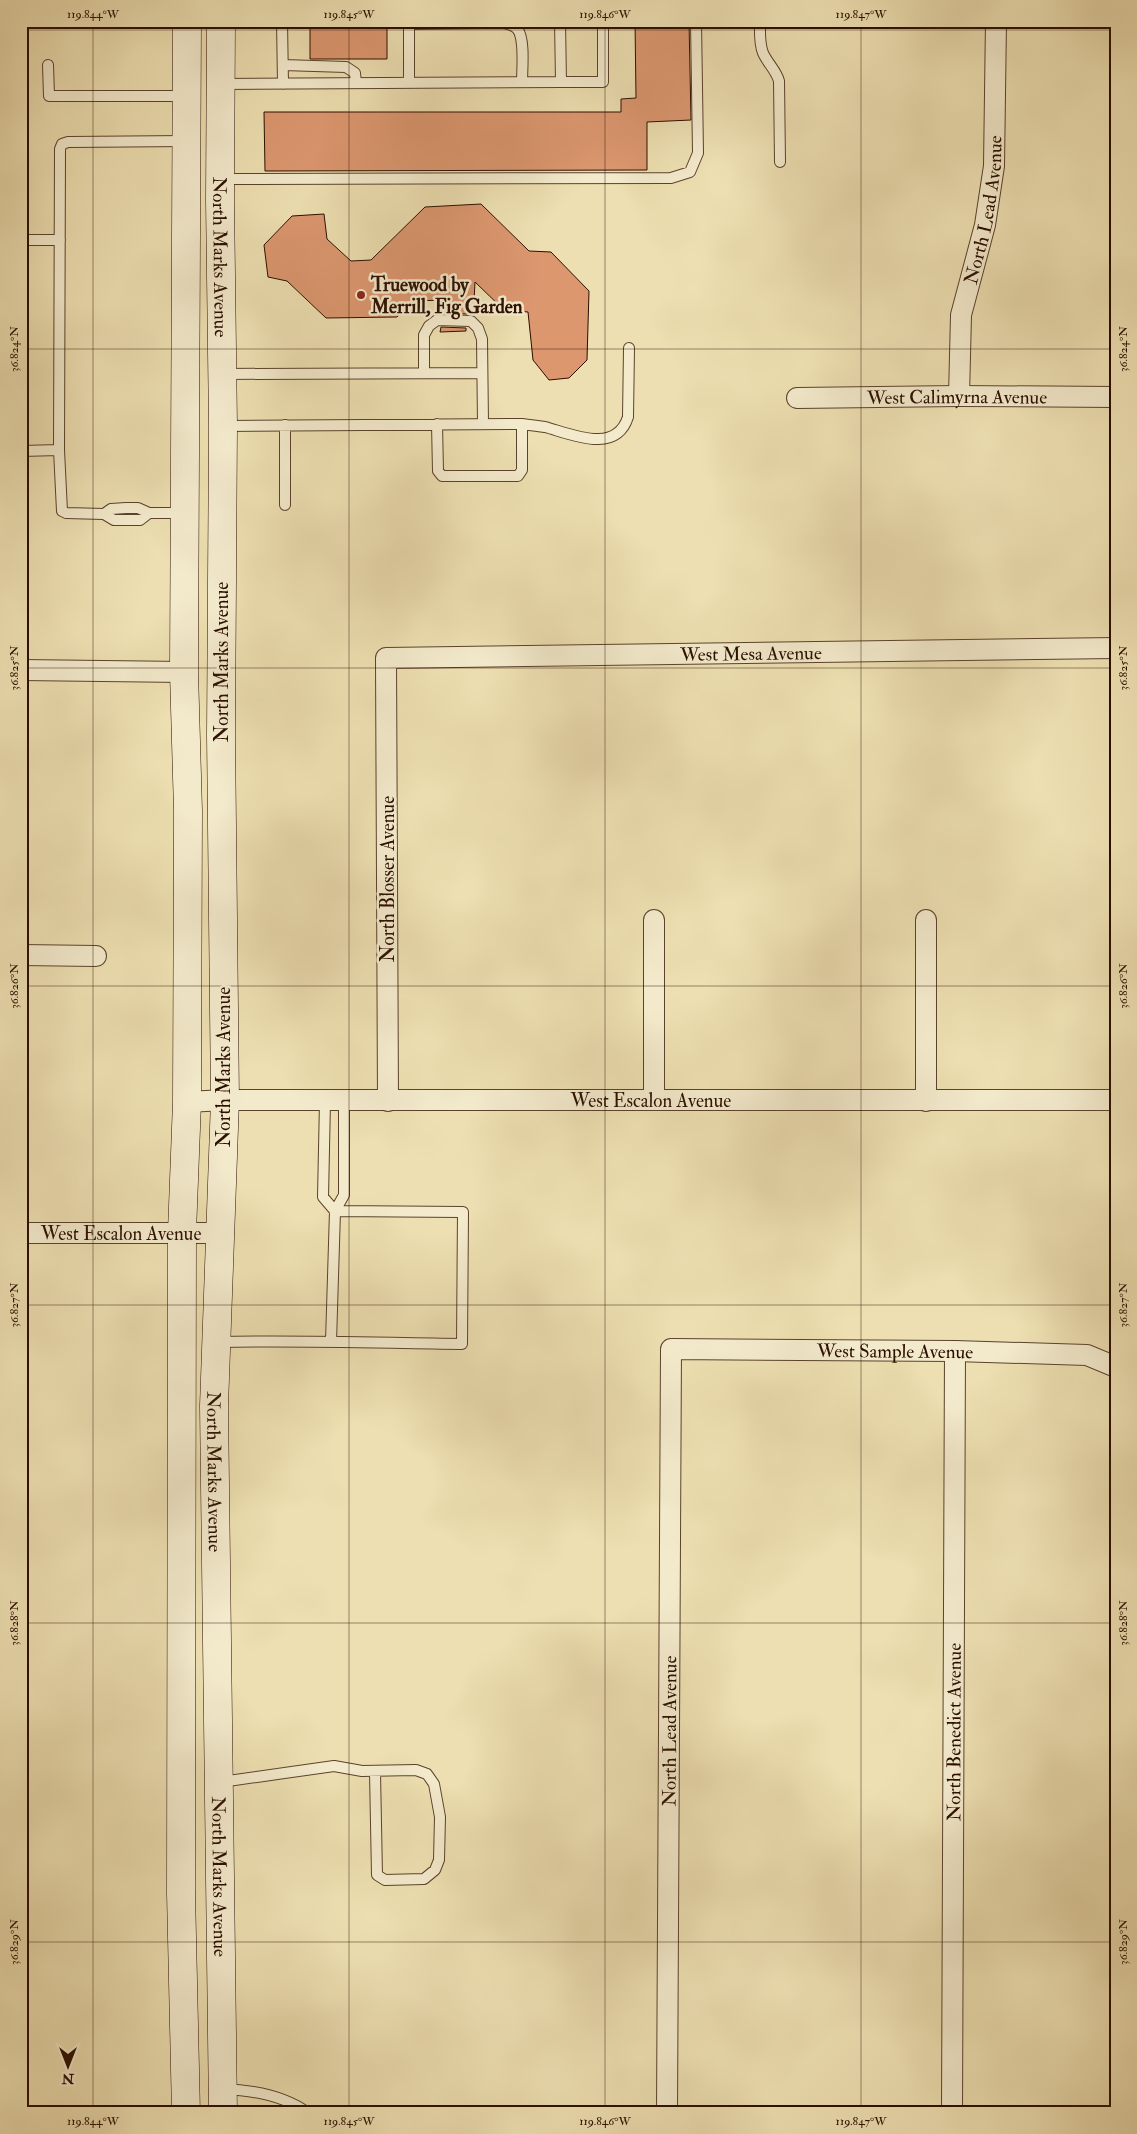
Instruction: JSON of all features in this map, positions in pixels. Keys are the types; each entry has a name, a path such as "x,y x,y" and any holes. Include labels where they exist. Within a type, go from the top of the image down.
{"main road":[{"name":"North Marks Avenue","path":"186,2113 181,1893 182,1232 187,1102 188,811 184,672 188,21"},
{"name":"North Marks Avenue","path":"221,21 220,179 223,426 221,875 225,1100 214,1406 223,2101"},
{"path":"187,237 199,259 203,380 211,409 223,426"},
{"path":"184,672 197,681 202,691 204,708 204,818 208,861 221,875"}],"street":[{"name":"North Lead Avenue","path":"958,396 961,315 985,225 994,166 996,21"},
{"name":"West Calimyrna Avenue","path":"797,398 1116,397"},
{"name":"West Mesa Avenue","path":"386,658 1116,648"},
{"name":"North Blosser Avenue","path":"386,658 388,1101"},
{"path":"21,670 184,672"},
{"path":"654,920 654,1100"},
{"path":"926,920 926,1101"},
{"path":"21,955 96,956"},
{"name":"West Escalon Avenue","path":"187,1102 225,1100 1116,1100"},
{"name":"West Escalon Avenue","path":"21,1233 221,1233"},
{"name":"North Lead Avenue","path":"668,2113 671,1349"},
{"name":"West Sample Avenue","path":"671,1349 955,1351 1087,1356 1116,1367"},
{"name":"North Benedict Avenue","path":"952,2113 955,1351"}],"lane":[{"path":"282,21 283,84"},
{"path":"560,21 561,82"},
{"path":"220,84 603,82 603,21"},
{"path":"220,179 671,178 690,172 698,153 696,21"},
{"path":"760,21 760,43 763,53 776,71 780,81 780,162"},
{"path":"409,83 409,23 504,23 514,26 520,32 522,41 522,82"},
{"path":"48,65 49,96 187,96"},
{"path":"283,65 346,67 355,73 356,83"},
{"path":"185,512 149,513 140,520 114,520 104,514 66,513 62,511 59,450 60,149 62,144 68,142 187,141"},
{"path":"21,240 60,240"},
{"path":"424,373 424,335 429,326 436,320 466,320 478,328 482,339 483,424"},
{"path":"223,426 522,424 545,427 586,440 609,437 626,424 628,416 629,348"},
{"path":"222,374 482,373"},
{"path":"437,424 438,471 442,476 518,476 522,470 522,424"},
{"path":"285,426 285,505"},
{"path":"21,450 59,450"},
{"path":"217,1342 462,1344 463,1212 335,1210 323,1197 335,1101"},
{"path":"331,1342 335,1210 344,1195 335,1101"},
{"path":"218,1782 334,1766 375,1772 416,1770 427,1774 434,1784 440,1817 439,1860 435,1870 424,1879 385,1880 377,1874 375,1772"},
{"path":"223,2101 251,2090 275,2098 308,2113"}],"building":[{"path":"310,21 387,21 387,59 310,59"},
{"path":"635,21 689,21 691,120 647,122 647,170 265,171 264,112 621,112 621,99 636,98"},
{"name":"Truewood by Merrill, Fig Garden","path":"481,204 529,251 551,252 589,291 587,360 569,378 549,380 533,360 528,312 504,310 475,282 474,301 467,300 467,314 442,313 444,300 413,301 397,317 326,318 287,281 268,277 264,245 292,216 324,214 327,239 351,261 371,260 425,207"},
{"path":"441,327 466,328 466,331 440,332"}],"place":[{"name":"Truewood by Merrill, Fig Garden","path":"361,295"}]}
